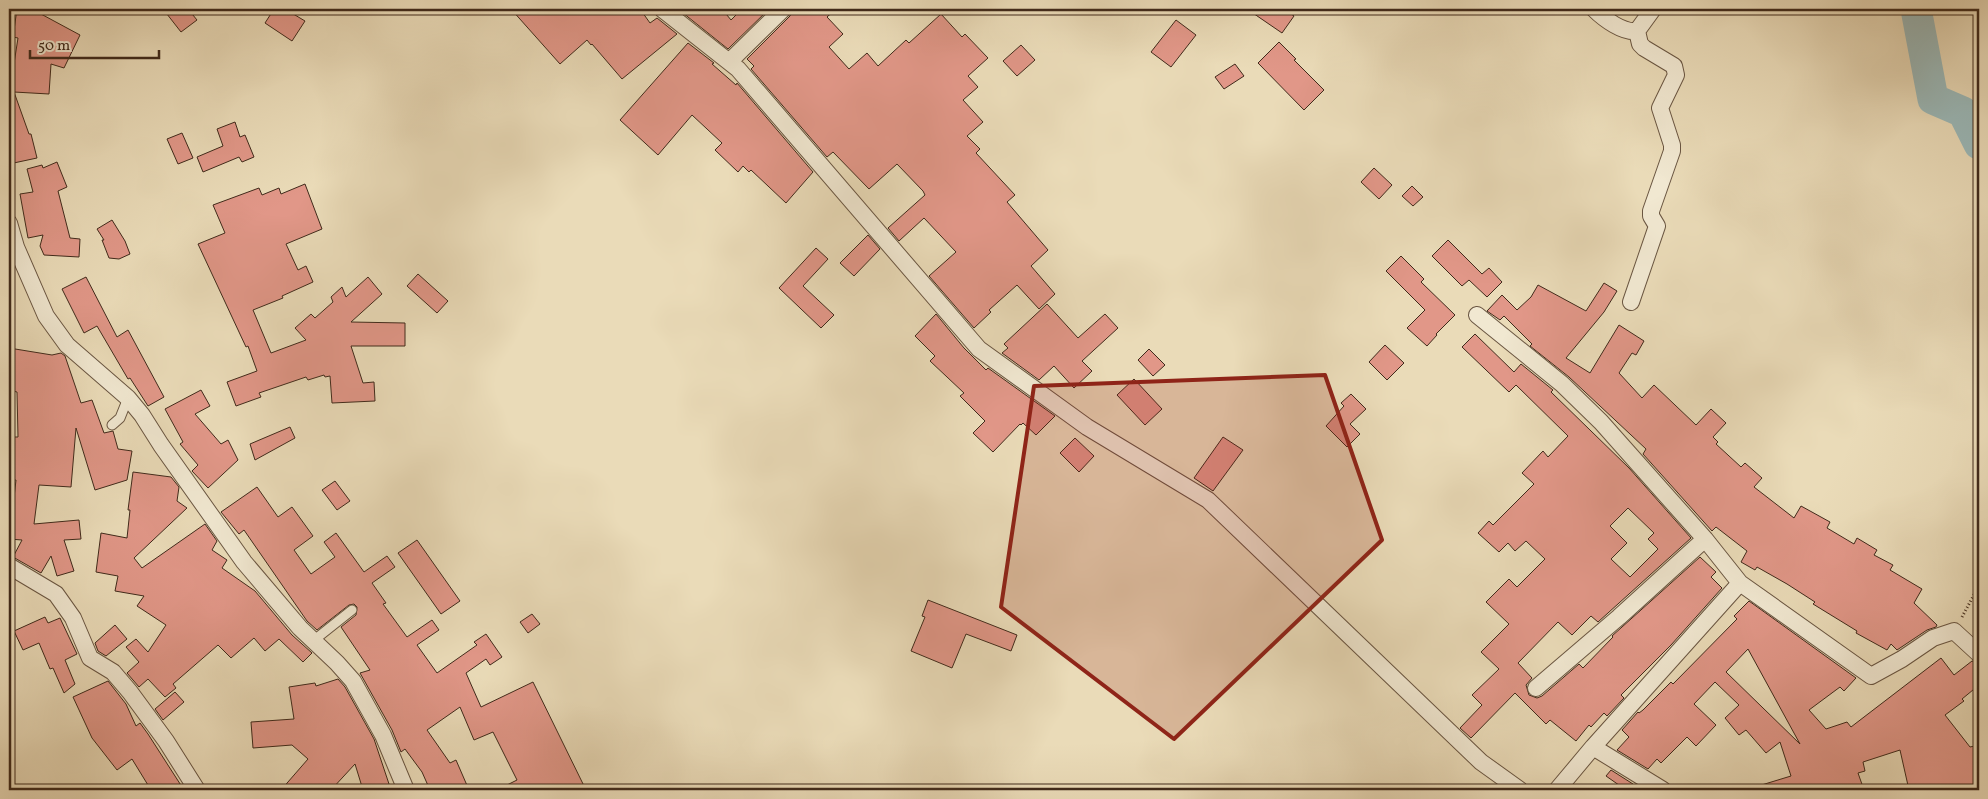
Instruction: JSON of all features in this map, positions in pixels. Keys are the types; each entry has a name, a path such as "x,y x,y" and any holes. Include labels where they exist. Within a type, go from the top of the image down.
{"street":[{"path":"662,9 738,69 979,349 1087,427 1208,500 1482,762 1520,790"},
{"path":"729,62 784,9"},
{"path":"1594,9 1620,28 1630,32 1638,31"},
{"path":"1631,302 1657,226 1651,211 1672,148 1660,108 1676,75 1674,66 1644,48 1640,44 1638,31 1653,9"},
{"path":"9,223 16,247 46,316 66,345 128,398 142,415 244,562 313,641 353,681 384,735 406,790"},
{"path":"1477,315 1562,384 1595,415 1705,538 1740,583 1871,676 1934,638 1954,631 1979,654"},
{"path":"1536,688 1619,617 1705,538"},
{"path":"9,566 56,594 73,618 90,658 113,672 130,692 166,741 197,790"},
{"path":"1557,790 1740,583"},
{"path":"1594,747 1663,790"}],"lane":[{"path":"112,425 120,418 128,398"},
{"path":"313,641 352,610"}],"path":[{"path":"1954,631 1975,593 1979,590"}],"highlighted area":[{"path":"1325,375 1382,540 1174,739 1001,607 1034,386"}],"building":[{"path":"17,9 44,9 41,14 80,35 64,68 51,64 49,94 14,92 29,134 31,134 37,158 9,164 9,83 11,83 18,38 13,37"},
{"path":"163,9 188,9 197,20 181,32"},
{"path":"274,9 285,9 305,21 292,41 265,23"},
{"path":"511,9 640,9 650,23 657,18 677,34 622,79 587,40 560,64"},
{"path":"678,9 722,9 731,20 742,9 769,9 728,49"},
{"path":"793,9 836,9 827,17 843,34 829,47 849,69 867,53 878,66 906,40 909,43 941,14 962,37 965,34 988,58 968,76 978,87 963,100 983,122 967,136 980,149 976,153 1015,195 1007,202 1048,250 1031,266 1055,294 1039,309 1017,285 989,310 991,312 974,328 929,276 956,252 924,218 899,241 888,228 925,195 923,191 897,164 869,189 833,152 827,157 751,69 754,66 747,59 790,16"},
{"path":"1247,9 1284,9 1294,16 1282,33"},
{"path":"1176,20 1196,35 1171,67 1151,52"},
{"path":"1279,42 1324,90 1304,110 1258,63"},
{"path":"688,43 714,63 712,64 736,85 737,83 813,172 786,203 751,170 749,172 743,166 738,172 715,150 722,143 692,115 658,155 620,120"},
{"path":"1021,45 1035,60 1017,76 1003,61"},
{"path":"1235,64 1244,76 1224,89 1215,77"},
{"path":"235,122 240,137 245,135 254,157 242,162 239,157 203,172 197,157 223,146 217,129"},
{"path":"182,133 193,158 178,164 167,139"},
{"path":"57,162 67,187 58,191 70,238 80,239 79,257 44,255 40,246 43,235 28,238 20,194 33,192 27,169 42,165 43,168"},
{"path":"1374,168 1392,185 1379,199 1361,182"},
{"path":"305,184 322,229 286,244 298,270 306,266 313,282 282,296 283,298 253,310 271,353 306,340 295,328 311,314 315,318 333,302 331,297 342,287 346,297 368,277 382,294 351,322 405,323 405,346 351,346 363,383 374,382 375,401 332,403 330,376 325,377 324,375 308,380 306,377 259,393 261,397 236,406 227,382 257,371 248,346 246,347 198,244 225,233 213,205 259,188 262,195 279,188 281,194"},
{"path":"1412,186 1423,197 1413,206 1402,196"},
{"path":"112,220 125,241 130,254 119,259 109,258 102,240 104,240 97,229"},
{"path":"868,235 880,249 854,276 840,263"},
{"path":"1448,240 1482,274 1489,268 1502,282 1487,297 1469,280 1462,286 1432,256"},
{"path":"816,248 828,259 803,286 834,315 821,328 779,288"},
{"path":"1401,256 1424,279 1421,282 1455,315 1427,346 1407,328 1425,310 1386,271"},
{"path":"418,274 448,301 437,313 407,286"},
{"path":"86,277 117,337 128,330 164,397 148,406 130,378 128,379 97,326 84,333 62,289"},
{"path":"1604,283 1617,291 1604,312 1566,358 1590,373 1619,325 1644,341 1636,355 1632,353 1619,373 1642,398 1654,385 1696,425 1711,409 1726,423 1713,437 1718,442 1716,444 1741,467 1745,463 1762,478 1754,487 1794,518 1801,506 1830,522 1827,528 1854,544 1857,538 1877,550 1874,555 1893,565 1890,570 1922,589 1914,603 1937,625 1936,627 1927,630 1897,650 1891,644 1887,650 1856,633 1857,631 1813,604 1815,602 1787,584 1757,567 1755,570 1741,562 1747,551 1716,527 1712,531 1643,454 1646,449 1569,377 1530,346 1532,344 1504,316 1500,320 1487,311 1502,295 1517,310 1531,297 1538,285 1586,311"},
{"path":"1047,304 1078,338 1105,314 1118,328 1082,361 1092,371 1074,388 1054,366 1039,380 1002,353 1008,348 1004,344"},
{"path":"936,314 964,348 986,370 988,368 1055,416 1036,435 1023,423 1020,424 993,452 973,433 985,421 960,396 964,393 930,361 935,356 915,336"},
{"path":"1475,334 1514,372 1521,364 1553,390 1551,392 1629,468 1691,538 1598,622 1591,616 1572,635 1558,622 1518,663 1532,678 1526,685 1529,695 1537,698 1542,696 1579,664 1583,668 1612,636 1700,557 1716,572 1711,577 1722,588 1671,645 1621,695 1624,698 1607,716 1604,713 1591,727 1589,725 1576,741 1550,720 1546,724 1515,693 1471,738 1460,728 1482,705 1472,695 1499,669 1481,652 1509,624 1486,602 1509,579 1517,587 1545,559 1526,541 1515,551 1508,543 1499,552 1478,533 1489,521 1493,525 1534,484 1522,473 1543,451 1548,457 1568,436 1516,385 1509,392 1462,347","holes":["1628,508 1654,533 1648,539 1658,549 1630,577 1611,559 1627,543 1610,526"]},
{"path":"1385,345 1404,363 1387,380 1369,362"},
{"path":"9,348 52,355 61,353 65,356 81,403 92,400 104,433 113,431 118,449 132,451 127,480 95,490 76,428 71,487 39,485 34,524 79,520 81,539 64,540 74,571 57,576 51,556 41,573 13,557 22,540 9,539 9,515 12,515 16,480 9,480 9,437 18,437 17,392 9,390"},
{"path":"1149,349 1165,365 1153,376 1138,360"},
{"path":"1134,379 1162,409 1145,425 1117,395"},
{"path":"201,390 210,406 195,414 221,444 228,440 238,460 208,488 192,471 198,465 180,444 183,442 165,409"},
{"path":"1351,394 1366,409 1350,424 1360,434 1347,447 1326,426 1344,406 1341,403"},
{"path":"290,427 295,438 255,460 250,444"},
{"path":"1223,437 1243,450 1213,491 1194,478"},
{"path":"1075,438 1094,456 1079,472 1060,453"},
{"path":"133,472 171,477 179,487 177,501 187,508 134,558 142,568 205,524 217,541 212,550 227,560 222,568 255,591 292,635 312,653 303,662 279,639 265,651 254,638 231,658 218,645 173,684 176,688 165,697 148,679 139,687 127,673 139,662 126,647 136,639 148,652 166,625 137,606 144,596 115,591 118,576 96,572 101,533 127,538 130,510 128,510"},
{"path":"335,481 350,501 337,510 322,490"},
{"path":"257,487 278,517 292,507 313,536 294,550 311,574 335,557 324,542 336,533 364,572 387,556 395,567 372,583 386,603 383,604 407,637 432,620 439,630 417,645 437,673 477,645 474,642 486,634 502,657 490,665 486,659 466,673 481,707 533,682 586,790 497,790 517,780 493,732 474,740 460,707 427,730 450,763 456,760 469,790 430,790 422,772 405,749 401,752 392,730 360,673 370,670 341,627 356,615 357,607 354,604 349,605 317,630 307,621 244,530 239,534 221,512"},
{"path":"417,540 460,601 441,614 398,553"},
{"path":"928,600 1017,635 1011,651 966,634 952,668 911,651 925,617 922,616"},
{"path":"1749,601 1856,678 1844,691 1840,687 1809,710 1826,729 1847,722 1851,727 1941,658 1954,675 1972,661 1979,664 1979,685 1962,699 1964,701 1945,715 1970,747 1979,745 1979,790 1909,790 1900,750 1863,762 1865,771 1858,773 1864,790 1755,790 1755,787 1791,776 1780,742 1766,753 1746,730 1739,735 1725,718 1739,705 1715,682 1694,704 1716,725 1696,746 1687,737 1661,763 1657,759 1648,769 1617,750 1629,737 1622,730 1638,712 1643,710 1671,682 1673,684 1737,619 1734,616","holes":["1748,649 1800,744 1726,672"]},
{"path":"532,614 540,624 528,633 520,622"},
{"path":"45,617 48,623 60,618 77,654 65,660 75,684 64,693 53,668 50,669 39,643 23,650 14,631"},
{"path":"115,625 127,639 106,656 98,651 95,643"},
{"path":"338,679 345,687 374,739 391,790 363,790 355,764 331,790 281,790 308,759 292,745 253,748 251,722 294,719 289,687 315,683 316,686"},
{"path":"108,681 126,704 136,726 140,723 184,790 151,790 132,759 117,770 92,738 73,697"},
{"path":"175,692 184,702 163,720 155,709"},
{"path":"1611,770 1633,784 1626,790 1606,776"}],"waterway":[{"path":"1916,9 1933,99 1963,112 1979,144"}]}
